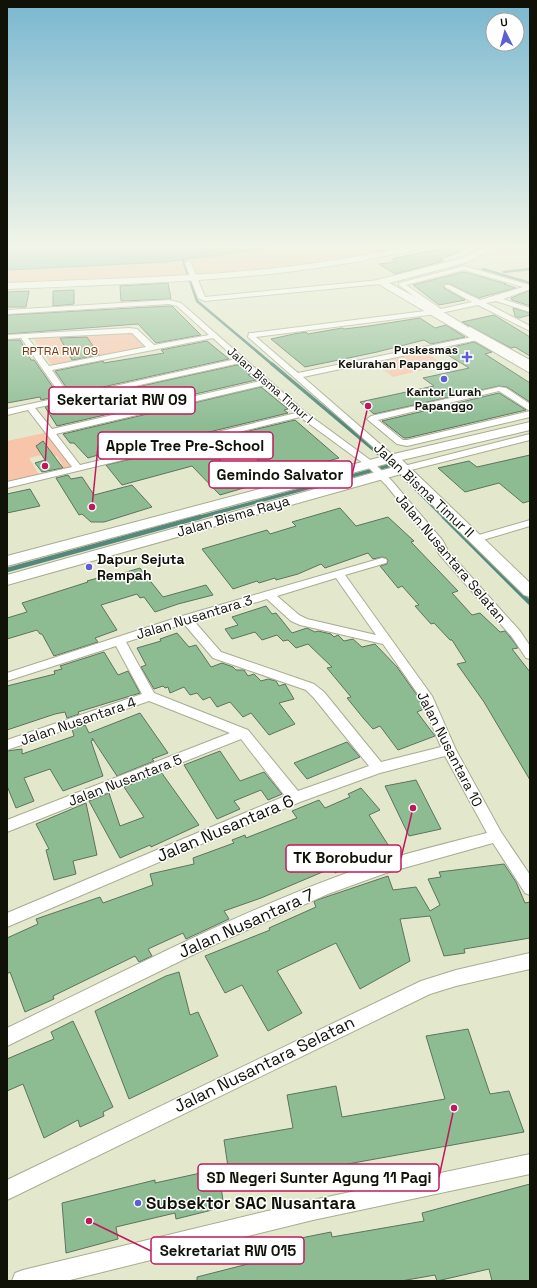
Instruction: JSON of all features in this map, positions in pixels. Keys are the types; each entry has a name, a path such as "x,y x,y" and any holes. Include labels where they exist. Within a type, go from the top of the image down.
{"street":[{"name":"Jalan Bisma Timur I","path":"7,312 122,305"},
{"name":"Jalan Bisma Timur I","path":"180,305 302,414 380,467"},
{"path":"425,305 530,363"},
{"path":"429,305 530,370"},
{"path":"438,312 470,305"},
{"path":"484,305 530,329"},
{"path":"515,305 530,310"},
{"name":"Jalan Bisma Timur II","path":"380,467 351,424 252,337 252,334 438,312"},
{"path":"7,337 129,330 134,331 152,348"},
{"path":"23,336 68,399"},
{"path":"47,369 213,336"},
{"path":"296,376 479,338"},
{"path":"7,412 241,360"},
{"path":"51,432 266,382"},
{"path":"351,424 498,389 503,390 530,408"},
{"path":"30,407 78,468"},
{"path":"7,485 302,414"},
{"path":"371,419 400,442 406,443 530,414"},
{"name":"Jalan Bisma Raya","path":"7,580 380,467 417,453 530,426"},
{"name":"Jalan Bisma Raya","path":"7,561 380,467 401,469 530,437"},
{"path":"406,443 417,453"},
{"name":"Jalan Nusantara Selatan","path":"380,467 438,543 443,552 516,634 530,655"},
{"name":"Jalan Bisma Timur II","path":"401,469 530,592"},
{"path":"476,539 530,523"},
{"name":"Jalan Nusantara 3","path":"7,677 186,619 382,561"},
{"name":"Jalan Nusantara 10","path":"338,573 426,696 449,750 496,836 530,888"},
{"path":"268,594 294,618 304,622 386,641"},
{"path":"186,619 217,655 310,687 378,768"},
{"path":"119,640 149,696 243,734 295,798"},
{"name":"Jalan Nusantara 4","path":"7,745 149,696"},
{"name":"Jalan Nusantara 5","path":"7,826 243,734"},
{"name":"Jalan Nusantara 6","path":"7,920 295,798 378,768 449,750"},
{"name":"Jalan Nusantara 7","path":"7,1038 188,949 322,888 379,868 496,836"},
{"name":"Jalan Nusantara Selatan","path":"7,1190 369,1014 428,987 456,978 530,961"},
{"path":"23,1281 313,1210 530,1164"}],"green space":[{"name":"RPTRA RW 09","path":"131,331 148,347 53,367 33,338"},
{"path":"426,352 444,365 393,377 375,363"},
{"path":"49,432 75,467 56,472 52,467 62,464 57,456 44,459 42,455 29,458 40,476 7,484 7,441"}],"building":[{"path":"7,305 26,305 26,307 7,307"},
{"path":"172,306 201,335 156,343 138,324 7,334 7,315"},
{"path":"513,308 530,313 530,315 519,318 515,316"},
{"path":"494,315 530,337 530,356 515,347 511,348 462,322"},
{"path":"420,318 435,328 446,325 465,337 431,344 424,340 377,352 305,367 271,339 306,332 308,334"},
{"path":"87,337 99,355 72,360 60,338"},
{"path":"7,340 20,340 31,360 34,360 59,396 41,400 40,397 7,403"},
{"path":"207,341 229,359 71,394 55,371 103,361 104,363 164,353 161,350"},
{"path":"474,342 492,352 485,354 530,383 530,402 507,387 499,386 374,414 360,402 434,386 423,378 469,368 440,350"},
{"path":"240,365 250,374 248,375 256,380 57,426 45,407"},
{"path":"261,387 288,409 284,410 288,413 101,458 98,455 88,458 74,443 70,443 63,434"},
{"path":"499,393 526,410 407,438 404,438 382,421"},
{"path":"295,420 339,458 275,476 248,451 219,459 247,487 220,495 192,466 122,485 106,465"},
{"path":"43,441 63,468 42,472 35,463 45,460 36,446"},
{"path":"530,455 530,501 523,503 499,483 465,492 438,468 469,461 477,467"},
{"path":"68,475 71,479 82,477 94,495 132,485 152,507 104,522 91,522 82,514 79,515 56,478"},
{"path":"30,489 40,506 7,513 7,494"},
{"path":"340,508 356,526 388,517 414,541 411,542 458,591 452,593 472,615 480,613 500,632 505,631 514,642 518,648 512,649 530,672 530,780 484,702 457,664 466,662 452,640 450,640 434,623 431,624 415,606 419,605 402,586 398,588 380,566 387,564 388,560 386,558 382,557 373,559 368,553 325,568 321,564 298,574 276,580 275,578 259,583 257,581 233,589 202,549 267,530 270,534 296,526 292,522"},
{"path":"140,568 163,597 206,585 213,595 178,604 155,612 144,597 140,598 137,594 101,605 117,630 95,638 98,642 54,656 42,634 40,634 37,630 7,639 7,618 27,612 22,603 88,582 87,581 112,574 113,576"},
{"path":"266,606 272,614 276,613 292,633 307,628 315,632 318,631 331,634 334,637 338,635 344,641 353,639 362,647 375,644 397,667 419,698 424,709 417,712 435,736 398,750 380,726 373,729 364,719 347,698 351,697 327,668 332,667 308,644 296,648 288,640 283,641 277,635 262,640 255,632 232,639 225,629 238,625 232,617"},
{"path":"177,633 189,647 196,645 211,667 222,663 233,667 236,670 244,670 248,676 254,674 261,681 268,679 276,681 279,686 285,684 294,699 279,703 295,724 269,735 251,713 243,717 230,702 217,707 210,697 203,700 197,693 190,695 184,687 170,693 168,687 165,688 163,686 154,689 141,667 146,665 137,648 161,641 160,639"},
{"path":"104,652 118,675 128,671 140,693 78,712 79,714 67,718 65,712 55,714 7,730 7,686 55,674 54,671 62,669 60,666"},
{"path":"140,713 168,753 152,759 154,761 117,776 92,738 93,740 91,741 103,776 63,791 50,769 24,778 34,801 16,808 7,786 7,751 22,749 22,754 74,736 72,729 85,725 89,733"},
{"path":"347,742 360,757 307,779 294,763"},
{"path":"220,751 240,781 264,772 282,794 268,800 261,790 234,801 240,809 217,819 184,765"},
{"path":"161,772 199,825 151,847 150,845 120,858 89,801 109,793 120,826 144,817 124,787"},
{"path":"416,780 441,829 409,836 385,786"},
{"path":"361,788 380,810 369,815 392,851 335,873 332,868 261,898 224,911 229,919 186,939 183,933 148,949 152,956 139,962 135,956 53,996 54,999 25,1012 10,972 7,974 7,938 38,924 36,919 100,897 103,903 153,885 150,874 194,864 193,858 234,843 232,840 245,835 246,838 297,818 292,811 319,800 325,808 350,797 348,794"},
{"path":"86,803 97,855 73,861 76,874 54,880 46,850 49,849 36,824"},
{"path":"504,864 516,882 525,903 530,902 530,938 464,949 465,953 444,956 430,916 400,919 410,961 360,989 336,943 277,971 302,1013 268,1031 242,985 225,993 205,956 270,930 269,928 316,907 314,902 317,900 388,876 393,890 416,887 430,911 440,905 428,879 441,877 439,872"},
{"path":"179,972 190,1015 198,1012 218,1056 129,1099 95,1011 166,976"},
{"path":"73,1021 113,1107 103,1112 104,1116 80,1127 78,1120 44,1138 23,1084 7,1091 7,1059 54,1039 51,1032"},
{"path":"468,1029 490,1094 509,1091 524,1132 221,1187 224,1207 176,1219 175,1213 116,1227 118,1239 66,1253 62,1203 155,1180 155,1183 228,1167 224,1140 293,1128 287,1095 336,1086 342,1117 445,1099 426,1036"},
{"path":"530,1184 530,1281 492,1281 489,1269 437,1281 435,1275 401,1281 197,1281 197,1277 303,1250 301,1238 331,1232 332,1237 424,1221 422,1213"}],"waterway":[{"path":"202,305 273,365"},
{"path":"272,364 392,465"},
{"path":"197,518 392,465"},
{"path":"392,465 530,603"},
{"path":"7,570 200,517"}],"place":[{"name":"Puskesmas Kelurahan Papanggo","path":"467,357"},
{"name":"Kantor Lurah Papanggo","path":"444,379"},
{"name":"Gemindo Salvator","path":"368,406"},
{"name":"Sekertariat RW 09","path":"45,466"},
{"name":"Apple Tree Pre-School","path":"92,507"},
{"name":"Dapur Sejuta Rempah","path":"89,567"},
{"name":"TK Borobudur","path":"413,808"},
{"name":"SD Negeri Sunter Agung 11 Pagi","path":"454,1108"},
{"name":"Subsektor SAC Nusantara","path":"138,1203"},
{"name":"Sekretariat RW 015","path":"89,1221"}]}
